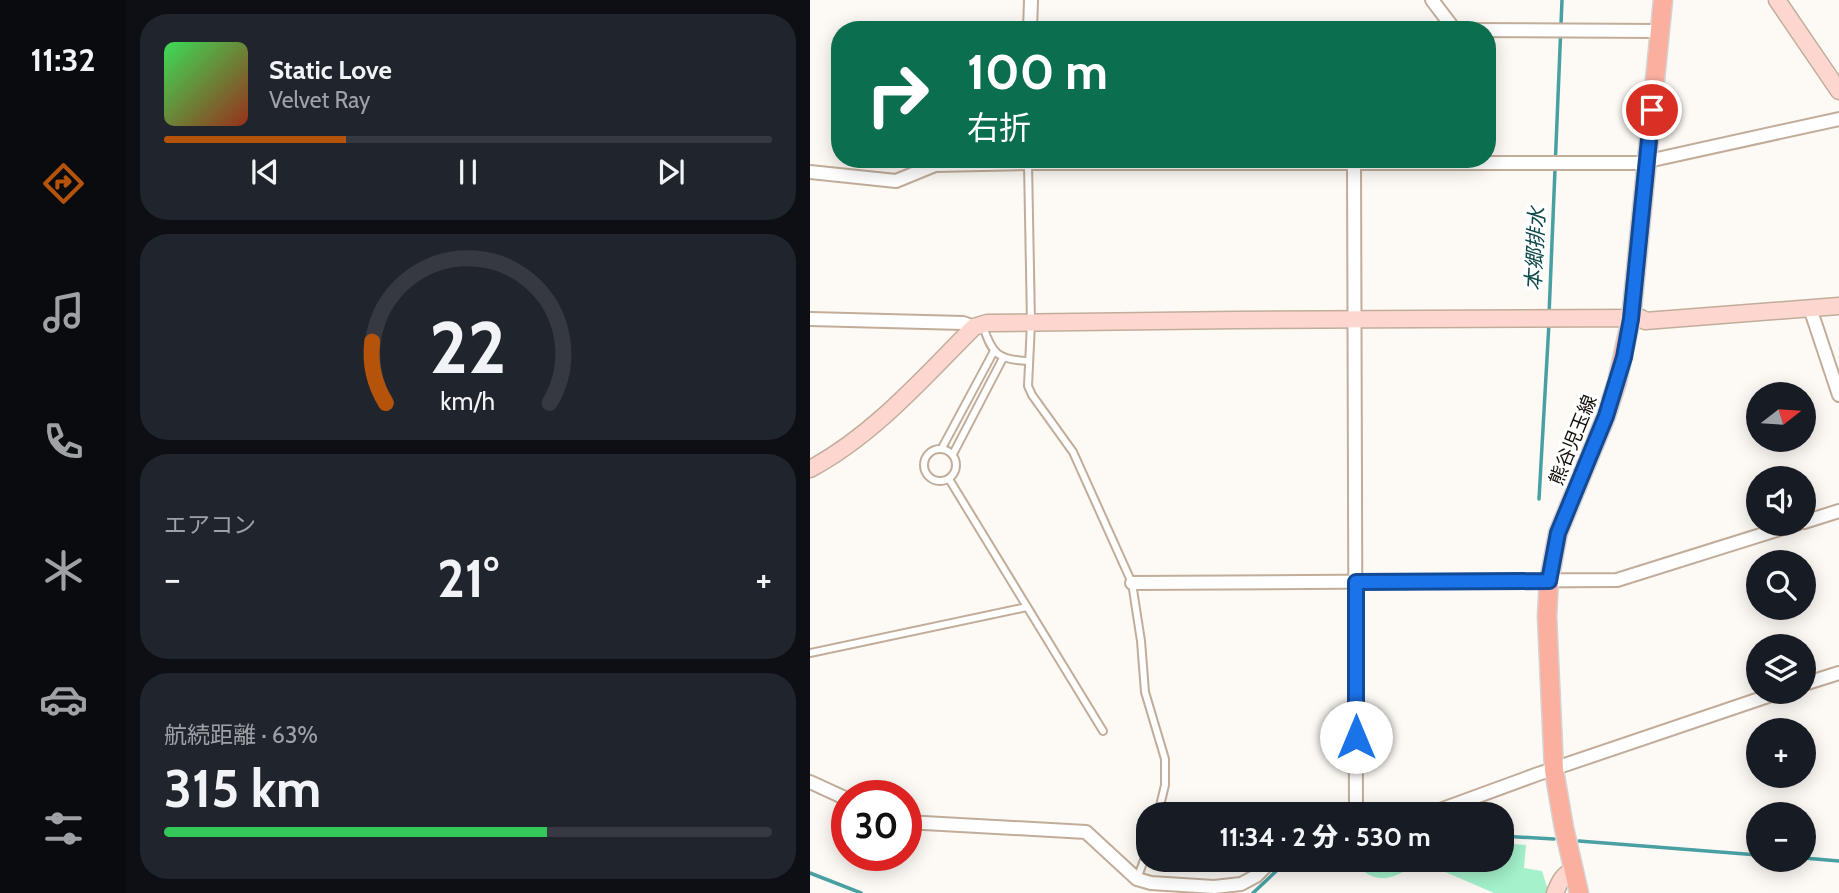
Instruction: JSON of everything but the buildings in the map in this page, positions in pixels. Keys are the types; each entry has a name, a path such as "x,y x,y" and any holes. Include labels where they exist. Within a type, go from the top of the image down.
{"main road":[{"name":"熊谷児玉線","path":"1579,893 1554,770 1547,616 1549,581 1558,533 1606,416 1617,382 1631,319 1663,0"}],"street":[{"path":"1030,21 1031,0"},
{"path":"1432,0 1446,21"},
{"path":"1777,0 1838,90"},
{"path":"1496,29 1660,31"},
{"path":"1496,161 1647,162 1839,119"},
{"path":"810,172 896,181 928,168"},
{"path":"1354,168 1356,802"},
{"path":"810,319 963,323 978,326 1031,323 1356,320 1641,318 1645,321 1839,306"},
{"path":"1810,308 1839,395"},
{"path":"810,469 858,437 978,326"},
{"path":"1816,518 1839,511"},
{"path":"1133,583 1624,579 1758,536"},
{"path":"1816,680 1839,673"},
{"path":"1463,802 1746,704"},
{"path":"810,782 831,792"},
{"path":"922,823 1086,831 1137,879 1151,883 1201,887 1233,885 1260,872"},
{"path":"1555,893 1560,881 1573,870"}],"lane":[{"path":"1028,168 1031,323 1028,386 1074,452 1133,583 1145,692 1165,759 1165,785 1161,802"},
{"path":"978,326 994,351 1003,358 1028,361"},
{"path":"942,448 953,454 957,465 949,479 934,480 927,474 924,463 929,453 942,448 994,351"},
{"path":"953,454 1003,358"},
{"path":"949,479 1103,731"},
{"path":"810,653 1027,607"},
{"path":"1137,879 1140,872"}],"green space":[{"path":"1514,844 1526,845 1524,868 1542,871 1549,893 1494,893 1445,872 1514,872"},
{"path":"1366,872 1402,872 1384,878"}],"waterway":[{"name":"本郷排水","path":"1549,315 1562,0"},
{"name":"本郷排水","path":"1539,499 1549,323"},
{"path":"1514,837 1554,839"},
{"path":"1579,841 1746,854"},
{"path":"1816,859 1839,861"},
{"path":"1253,893 1275,872"},
{"path":"810,873 861,893"}],"route":[{"path":"1356,737 1356,582 1549,581 1558,533 1606,416 1624,357 1631,319 1652,110"}]}
